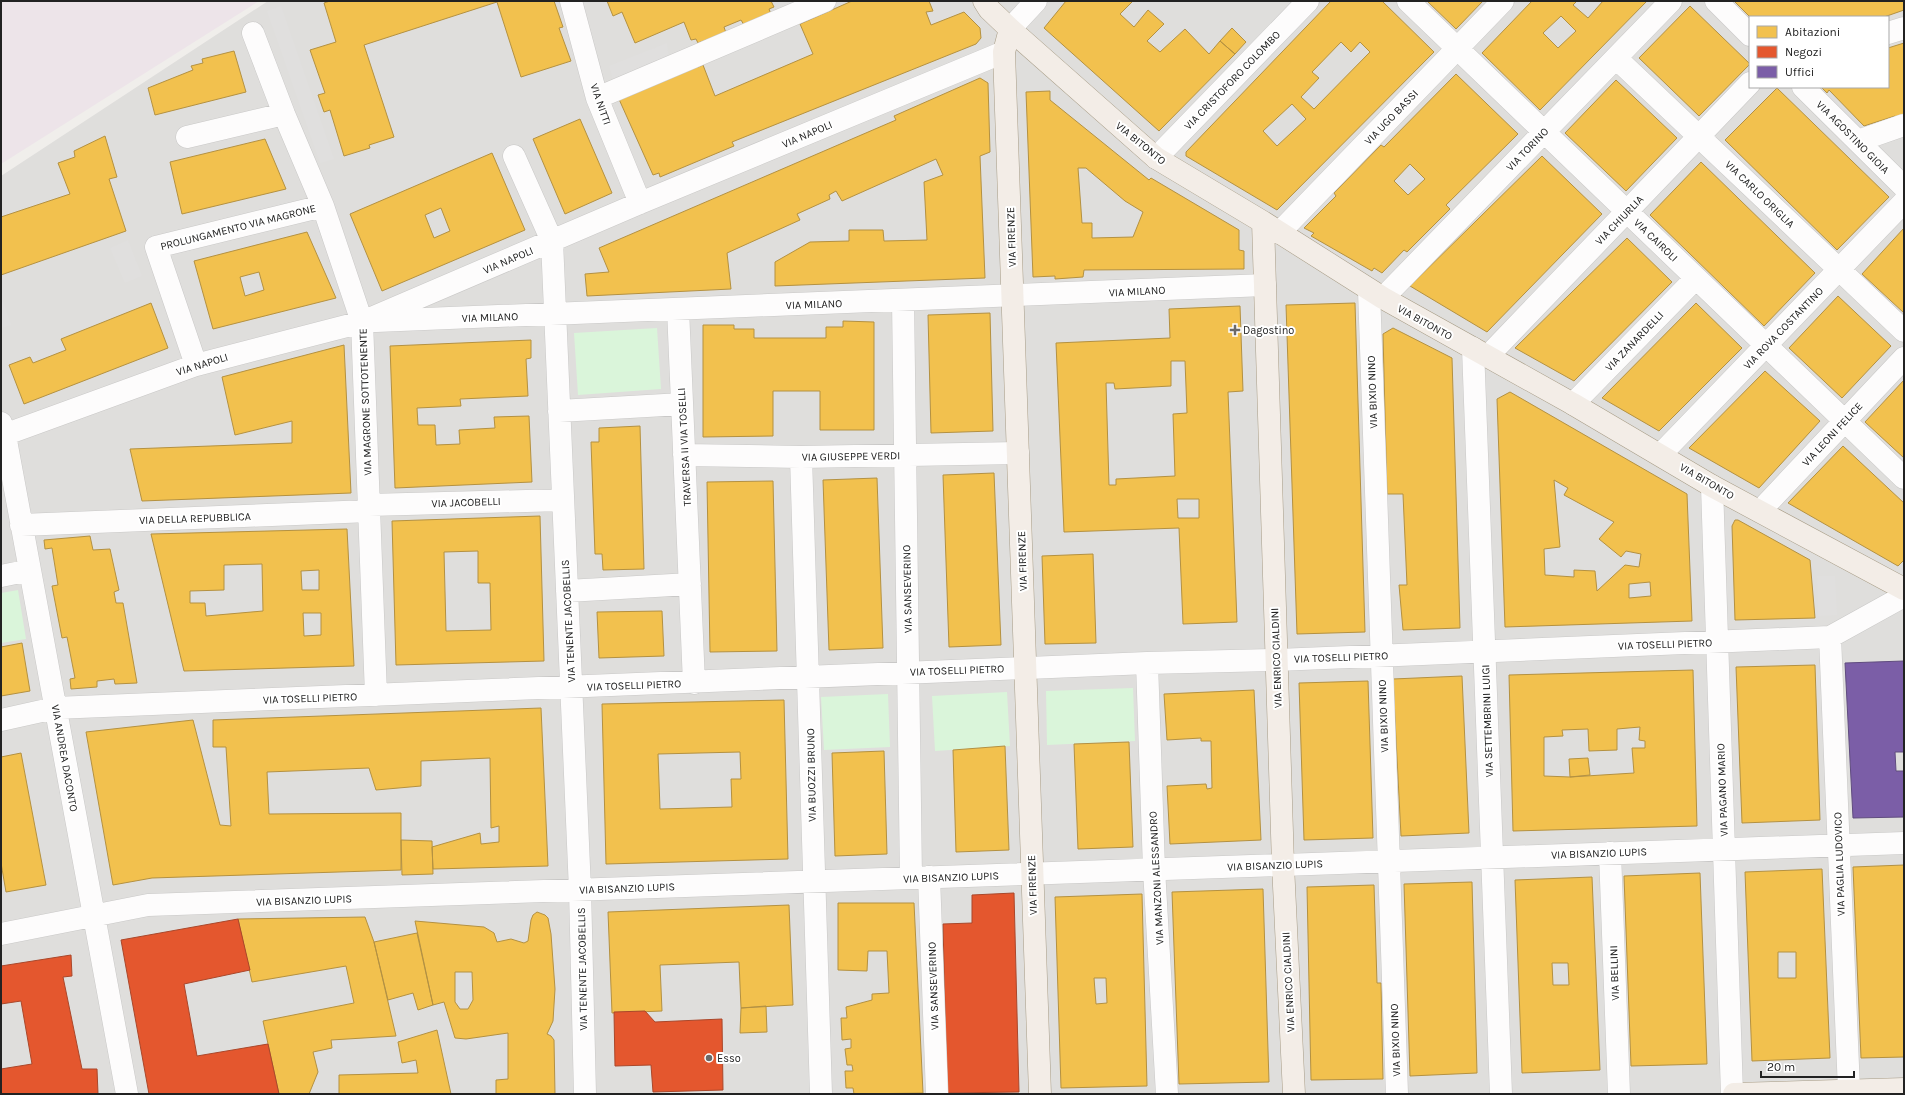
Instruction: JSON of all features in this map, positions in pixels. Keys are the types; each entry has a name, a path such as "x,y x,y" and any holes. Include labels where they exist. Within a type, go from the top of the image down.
{"main road":[{"name":"VIA BITONTO","path":"984,1 989,9 1010,29 1156,158 1271,227 1376,294 1661,454 1712,486 1904,589"},
{"name":"VIA FIRENZE","path":"1010,29 1004,52 1040,1094"},
{"name":"VIA ENRICO CIALDINI","path":"1271,227 1265,285 1283,865 1294,1094"},
{"path":"1733,1094 1904,1089"}],"street":[{"name":"VIA NITTI","path":"571,1 597,98 640,204"},
{"path":"597,98 825,1"},
{"path":"1010,29 1036,1"},
{"name":"VIA CRISTOFORO COLOMBO","path":"1156,158 1308,1"},
{"name":"VIA CAIROLI","path":"1408,1 1904,478"},
{"name":"VIA UGO BASSI","path":"1271,227 1458,48 1503,1"},
{"name":"VIA TORINO","path":"1376,294 1544,132 1671,1"},
{"path":"1716,1 1749,34"},
{"path":"1889,33 1904,28"},
{"name":"VIA MAGRONE SOTTOTENENTE","path":"254,33 284,114 323,206 362,322 376,695"},
{"name":"VIA NAPOLI","path":"2,431 196,364 362,322 1004,52"},
{"name":"VIA CARLO ORIGLIA","path":"1616,58 1904,330"},
{"name":"VIA CHIURLIA","path":"1480,352 1627,212 1749,84"},
{"name":"VIA AGOSTINO GIOIA","path":"1804,88 1904,186"},
{"path":"187,137 284,114"},
{"path":"1858,141 1904,125"},
{"name":"VIA TENENTE JACOBELLIS","path":"514,156 552,241 580,890 585,1094"},
{"name":"VIA ROVA COSTANTINO","path":"1661,454 1904,202"},
{"name":"PROLUNGAMENTO VIA MAGRONE","path":"196,364 156,247 323,206"},
{"name":"VIA ZANARDELLI","path":"1573,404 1696,278"},
{"name":"VIA MILANO","path":"362,322 1012,297 1265,285"},
{"name":"VIA BIXIO NINO","path":"1376,294 1381,656 1397,1094"},
{"name":"VIA SANSEVERINO","path":"903,300 909,672 920,878 937,1094"},
{"name":"TRAVERSA II VIA TOSELLI","path":"678,309 694,683"},
{"name":"VIA SETTEMBRINI LUIGI","path":"1480,352 1484,652 1501,1094"},
{"name":"VIA LEONI FELICE","path":"1760,511 1904,358"},
{"path":"559,411 682,404"},
{"name":"VIA ANDREA DACONTO","path":"2,431 22,525 127,1094"},
{"name":"VIA GIUSEPPE VERDI","path":"684,455 801,457 1018,452"},
{"name":"VIA BUOZZI BRUNO","path":"801,457 821,1094"},
{"name":"VIA PAGANO MARIO","path":"1712,486 1733,1094"},
{"name":"VIA JACOBELLI","path":"369,508 563,500"},
{"name":"VIA DELLA REPUBBLICA","path":"22,525 369,508"},
{"path":"1,576 30,570"},
{"path":"567,591 690,584"},
{"name":"VIA TOSELLI PIETRO","path":"1,720 55,708 694,683 909,672 1147,663 1276,660 1830,637 1904,596"},
{"name":"VIA PAGLIA LUDOVICO","path":"1830,637 1849,1090"},
{"name":"VIA MANZONI ALESSANDRO","path":"1147,663 1154,869 1167,1094"},
{"name":"VIA BISANZIO LUPIS","path":"1,934 148,905 1904,843"},
{"name":"VIA BELLINI","path":"1610,853 1619,1094"}],"shaded area":[{"path":"1,1 259,1 1,164"},
{"path":"268,1 1904,1 1904,1094 1,1094 1,176"},
{"path":"281,6 334,159 320,163 267,11"},
{"path":"667,43 669,59 614,83 609,66"},
{"path":"128,240 142,276 125,283 110,248"},
{"path":"1,296 11,325 1,328"},
{"path":"1817,576 1835,576 1837,615 1818,616"}],"green space":[{"path":"657,328 661,389 578,395 574,333"},
{"path":"18,590 26,639 1,643 1,593"},
{"path":"1133,688 1135,741 1047,745 1046,691"},
{"path":"1007,692 1010,746 935,751 932,696"},
{"path":"888,694 890,747 824,750 821,697"}],"building: Abitazioni":[{"path":"330,1 554,1 563,27 559,28 571,61 521,77 497,2 364,45 394,137 369,145 370,148 344,156 330,110 324,112 318,95 325,93 310,50 336,42 324,3"},
{"path":"607,1 771,1 774,7 769,9 771,14 744,25 741,20 724,27 726,33 698,43 696,39 691,40 684,22 635,43 622,12 613,16"},
{"path":"852,1 929,1 933,11 926,12 931,25 964,12 980,28 981,38 976,44 732,142 734,146 660,177 659,173 653,175 618,97 696,62 698,67 703,65 715,96 813,54 800,24"},
{"path":"1066,1 1133,1 1120,14 1134,27 1148,10 1164,24 1147,41 1160,52 1185,29 1209,54 1220,41 1235,54 1159,131 1044,28"},
{"path":"1331,1 1382,1 1434,52 1277,210 1186,156 1186,152","holes":["1341,42 1351,52 1360,42 1370,52 1314,109 1301,97 1319,78 1312,72","1292,104 1306,119 1277,146 1263,131"]},
{"path":"1427,1 1483,1 1456,29"},
{"path":"1532,1 1577,1 1573,5 1588,18 1603,1 1647,1 1540,110 1482,53","holes":["1561,16 1576,31 1558,48 1543,33"]},
{"path":"1734,1 1904,1 1904,10 1887,16 1749,16"},
{"path":"1690,6 1749,63 1749,65 1699,116 1639,58"},
{"path":"1232,28 1246,42 1235,54 1220,41"},
{"path":"1904,43 1904,118 1897,121 1895,116 1864,126 1829,90 1827,93 1822,88 1889,88 1889,48"},
{"path":"234,51 246,92 155,115 148,88 193,70 191,66 203,63 202,59"},
{"path":"1456,74 1518,134 1446,205 1450,209 1407,252 1404,250 1382,273 1374,268 1372,271 1311,236 1314,233 1304,228 1336,196 1334,193 1381,145 1384,147","holes":["1410,164 1425,179 1408,195 1394,181"]},
{"path":"980,78 988,83 990,152 980,156 985,278 775,286 775,262 810,242 849,241 849,230 883,230 884,241 927,240 924,182 943,175 936,159 842,201 836,191 829,195 830,199 797,214 800,220 727,253 731,289 587,296 585,274 609,272 599,248 896,120 894,116"},
{"path":"1616,80 1677,138 1626,191 1565,133"},
{"path":"1777,88 1889,197 1837,250 1725,140"},
{"path":"1050,91 1050,100 1149,180 1151,178 1239,230 1239,250 1244,251 1244,269 1084,270 1083,277 1055,279 1055,276 1033,277 1026,92","holes":["1078,168 1086,168 1125,201 1143,212 1133,237 1092,238 1092,223 1082,223"]},
{"path":"580,119 612,193 565,214 533,139"},
{"path":"105,136 117,177 109,179 126,231 1,275 1,217 70,194 58,163 75,157 74,151"},
{"path":"265,139 286,189 182,214 170,162"},
{"path":"492,153 525,230 382,291 350,214","holes":["441,208 450,231 434,238 425,215"]},
{"path":"1542,156 1602,214 1487,332 1410,286"},
{"path":"1701,162 1815,273 1764,326 1650,215"},
{"path":"1904,228 1904,313 1862,274"},
{"path":"307,232 336,298 213,329 194,261","holes":["259,272 264,290 245,296 240,277"]},
{"path":"1627,238 1672,282 1574,381 1515,348"},
{"path":"1838,296 1891,346 1842,398 1789,348"},
{"path":"151,303 168,348 24,404 9,365 30,357 33,363 66,350 61,339"},
{"path":"1355,303 1365,632 1297,634 1286,305"},
{"path":"1696,303 1742,348 1659,431 1602,398"},
{"path":"1240,306 1243,391 1228,392 1237,622 1183,624 1179,528 1064,532 1056,343 1170,338 1169,309","holes":["1171,361 1185,361 1187,413 1173,414 1175,476 1116,479 1116,485 1109,485 1106,383 1114,383 1115,389 1171,386","1177,499 1199,499 1199,518 1178,518"]},
{"path":"990,313 993,431 931,433 928,315"},
{"path":"843,321 874,322 874,430 820,430 820,391 773,391 773,436 703,437 703,325 734,325 734,329 754,329 754,338 826,338 826,327 843,327"},
{"path":"1393,328 1452,358 1460,628 1403,630 1399,585 1407,585 1403,494 1387,494 1383,334"},
{"path":"531,340 531,358 526,359 528,396 460,399 461,406 417,408 418,425 435,425 436,445 460,444 459,430 495,428 494,417 529,416 532,482 395,488 390,346"},
{"path":"344,345 351,493 142,501 130,449 292,443 292,421 235,435 222,377"},
{"path":"1765,371 1820,421 1759,488 1689,448"},
{"path":"1904,380 1904,458 1865,422"},
{"path":"1510,392 1687,494 1692,621 1505,627 1497,399","holes":["1554,480 1568,488 1564,495 1614,522 1599,539 1621,557 1626,551 1641,554 1639,567 1625,565 1597,591 1595,571 1574,570 1574,577 1545,575 1544,549 1560,547","1650,582 1651,596 1629,598 1629,584"]},
{"path":"640,426 644,569 603,570 602,554 595,554 591,442 599,442 599,428"},
{"path":"1843,446 1904,503 1904,560 1898,566 1788,503"},
{"path":"994,473 1001,645 949,647 943,475"},
{"path":"877,478 883,648 829,650 823,480"},
{"path":"773,481 777,651 710,652 707,482"},
{"path":"540,516 544,661 396,665 392,521","holes":["478,551 478,583 490,583 491,630 446,631 444,552"]},
{"path":"1735,520 1738,520 1810,560 1815,618 1735,620 1732,526"},
{"path":"347,529 354,666 184,671 151,534","holes":["262,564 263,611 206,616 205,603 190,603 190,591 224,590 224,565","319,570 319,590 302,590 301,571","303,613 321,613 321,635 304,636"]},
{"path":"90,536 93,550 110,549 119,590 114,592 116,603 123,603 137,683 115,684 114,679 97,681 97,687 71,689 70,679 75,678 67,637 62,638 52,586 58,585 52,548 45,549 44,540"},
{"path":"1093,554 1096,643 1045,644 1042,556"},
{"path":"662,611 664,656 599,658 597,612"},
{"path":"22,643 30,691 1,696 1,647"},
{"path":"1815,665 1820,820 1742,823 1736,667"},
{"path":"1693,670 1697,826 1513,831 1509,675","holes":["1640,727 1639,740 1645,741 1645,748 1632,748 1634,773 1570,777 1544,776 1544,737 1563,736 1562,730 1588,729 1589,751 1617,750 1617,729"]},
{"path":"1462,676 1469,833 1401,836 1393,679"},
{"path":"1368,681 1373,838 1304,840 1299,683"},
{"path":"1254,690 1261,840 1170,844 1167,786 1206,784 1207,789 1212,788 1211,741 1201,741 1201,738 1167,740 1164,694"},
{"path":"784,700 788,859 606,864 602,704","holes":["740,752 741,779 731,779 732,807 660,809 658,754"]},
{"path":"541,708 548,866 433,869 432,847 480,833 481,844 499,842 499,826 491,828 490,758 421,761 421,786 376,790 369,768 267,772 269,814 401,813 401,870 152,878 113,885 86,732 193,720 220,825 231,826 226,747 213,747 213,720"},
{"path":"1129,742 1133,847 1078,849 1074,744"},
{"path":"1005,746 1009,850 956,852 953,750"},
{"path":"884,751 887,854 835,856 832,753"},
{"path":"21,753 46,885 6,892 1,863 1,757"},
{"path":"1588,758 1590,775 1570,777 1569,759"},
{"path":"401,840 432,841 433,874 402,875"},
{"path":"1904,865 1904,1057 1861,1058 1853,867"},
{"path":"1822,869 1830,1058 1752,1061 1745,872","holes":["1778,952 1796,952 1796,978 1778,978"]},
{"path":"1700,873 1707,1064 1631,1066 1624,876"},
{"path":"1592,877 1600,1070 1522,1073 1515,880","holes":["1552,963 1568,963 1569,985 1553,985"]},
{"path":"1472,882 1477,1073 1410,1076 1404,884"},
{"path":"1374,885 1377,983 1381,983 1383,1079 1311,1080 1307,887"},
{"path":"1263,889 1269,1082 1179,1084 1172,892"},
{"path":"1142,894 1147,1086 1061,1088 1055,897","holes":["1094,978 1106,978 1107,1003 1096,1004"]},
{"path":"838,903 914,903 923,1093 854,1094 853,1088 846,1088 845,1071 853,1071 852,1065 847,1065 845,1049 851,1048 851,1039 842,1040 841,1018 847,1018 846,1007 872,1000 872,994 889,993 887,951 868,951 867,971 838,970"},
{"path":"789,905 793,1005 741,1008 739,962 660,965 662,1011 612,1013 608,912"},
{"path":"537,912 548,918 551,934 555,989 553,1021 547,1034 554,1040 555,1094 496,1094 496,1080 508,1079 508,1033 466,1039 455,1038 444,1002 433,1005 415,921 484,927 494,933 497,942 511,939 524,943 528,941 533,915","holes":["455,972 472,972 473,1000 468,1009 460,1009 455,1002"]},
{"path":"365,917 374,942 396,1036 331,1040 332,1048 313,1052 318,1072 309,1094 279,1094 263,1021 354,1003 346,966 252,982 238,919"},
{"path":"417,933 433,1005 418,1010 413,993 388,1000 374,942"},
{"path":"766,1006 767,1032 740,1033 741,1008"},
{"path":"437,1030 451,1094 339,1094 339,1075 418,1073 416,1060 402,1063 398,1042"}],"building: Negozi":[{"path":"1014,893 1019,1092 947,1093 943,924 972,923 972,895"},
{"path":"238,919 250,970 184,984 197,1056 268,1044 279,1094 149,1094 121,940"},
{"path":"71,955 72,976 63,977 82,1069 97,1069 98,1094 1,1094 1,1069 32,1064 21,1001 1,1004 1,966"},
{"path":"645,1011 655,1022 722,1019 723,1090 653,1092 651,1065 615,1066 614,1012"}],"building: Uffici":[{"path":"1904,661 1904,752 1895,752 1896,771 1904,771 1904,817 1853,818 1845,663"}],"place":[{"name":"Dagostino","path":"1235,330"},
{"name":"Esso","path":"709,1058"}]}
